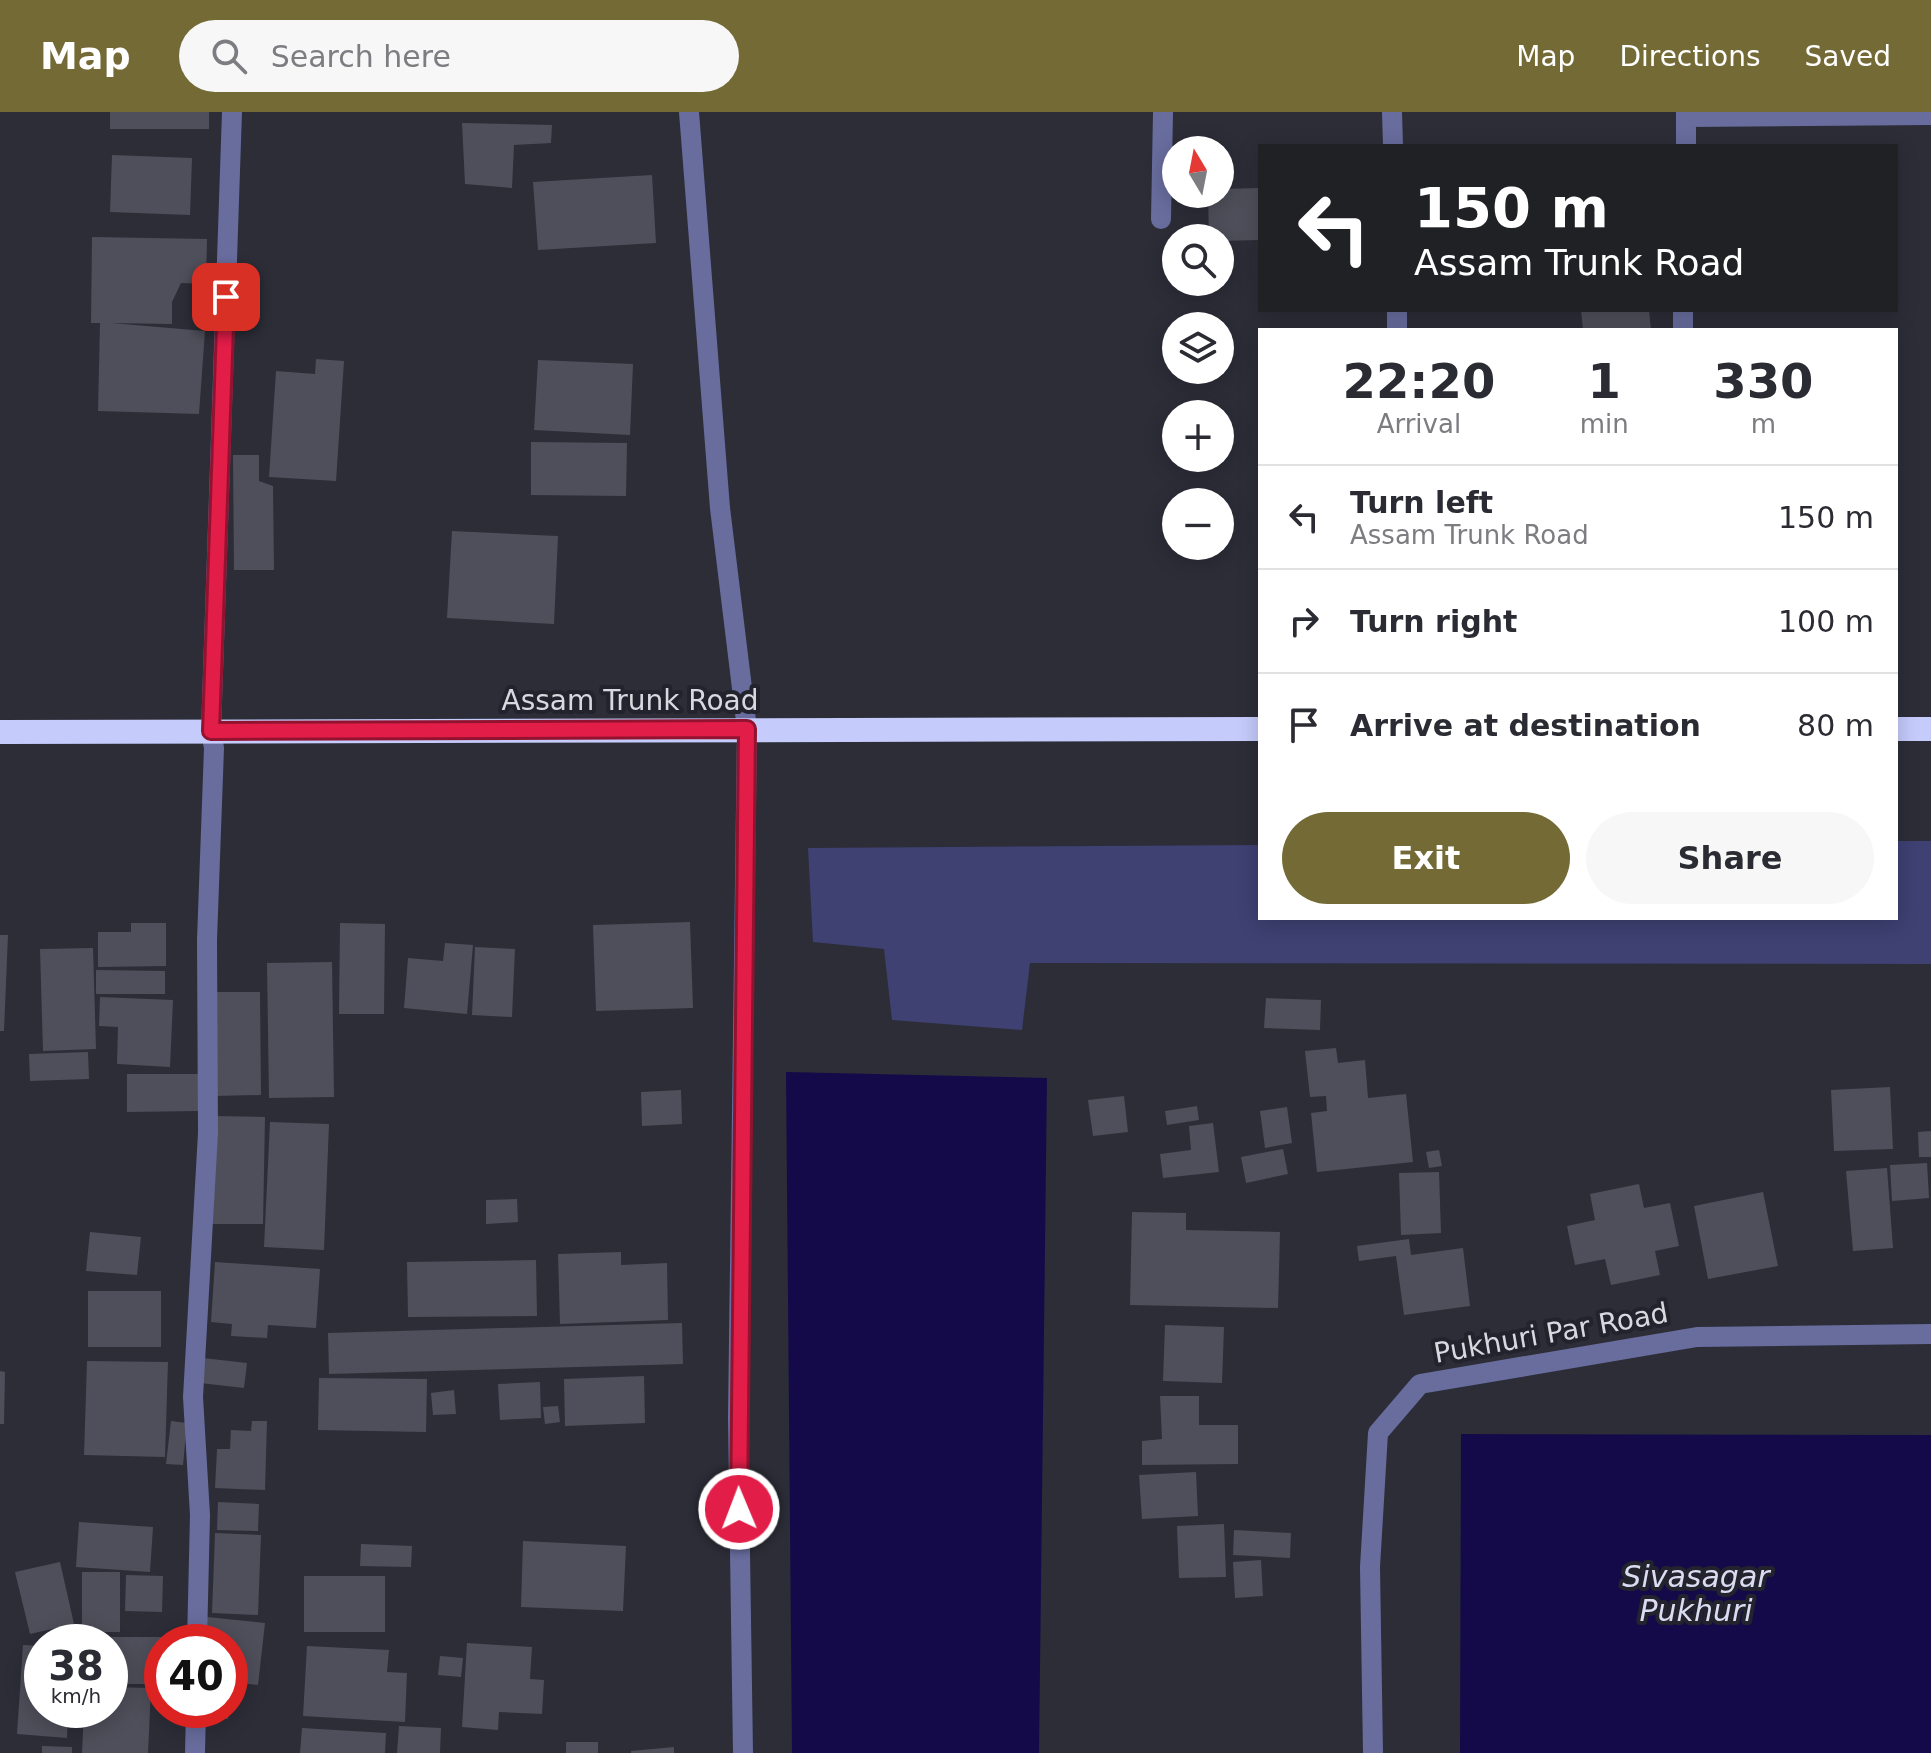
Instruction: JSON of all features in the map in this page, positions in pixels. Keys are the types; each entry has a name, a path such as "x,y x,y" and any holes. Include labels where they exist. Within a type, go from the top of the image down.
{"highway":[{"name":"Assam Trunk Road","path":"0,732 1258,729"},
{"path":"1898,729 1931,729"}],"street":[{"path":"197,1624 200,1515 193,1397 208,1133 207,940 214,748 211,731 232,112"},
{"path":"689,112 720,508 747,729 738,1418 743,1753"},
{"path":"1161,219 1163,112"},
{"path":"1392,112 1393,144"},
{"path":"1686,144 1686,115 1931,115"},
{"name":"Pukhuri Par Road","path":"1373,1753 1370,1567 1378,1433 1420,1384 1697,1337 1931,1334"},
{"path":"195,1753 196,1728"}],"shaded area":[{"path":"1898,841 1931,841 1931,964 1030,963 1022,1030 892,1020 884,949 813,942 808,848 1258,845 1258,920 1898,920"}],"water":[{"path":"786,1072 1047,1078 1039,1753 792,1753"},
{"name":"Sivasagar Pukhuri","path":"1461,1434 1931,1435 1931,1753 1460,1753"}],"building":[{"path":"110,112 209,112 209,129 110,129"},
{"path":"462,123 552,125 551,143 514,145 512,188 465,184"},
{"path":"112,155 192,158 190,215 110,212"},
{"path":"652,175 656,243 538,250 533,182"},
{"path":"1258,188 1258,240 1234,241 1234,224 1209,224 1208,208 1234,208 1234,189"},
{"path":"92,237 207,239 206,284 181,283 172,302 172,324 111,323 205,331 199,414 98,411 100,323 91,323"},
{"path":"1581,312 1649,312 1651,328 1583,328"},
{"path":"316,359 344,361 336,481 269,477 276,371 315,374"},
{"path":"538,360 633,364 630,435 534,430"},
{"path":"531,442 627,443 626,496 531,495"},
{"path":"233,455 259,455 259,481 273,486 274,570 234,570"},
{"path":"452,531 558,536 554,624 447,618"},
{"path":"690,922 693,1008 596,1011 593,925"},
{"path":"131,923 166,923 166,966 98,967 98,932 131,932"},
{"path":"340,923 385,924 384,1014 339,1014"},
{"path":"0,935 8,935 4,1031 0,1031"},
{"path":"445,943 473,945 467,1014 404,1008 408,958 443,961"},
{"path":"475,947 515,949 512,1017 472,1015"},
{"path":"93,948 96,1049 43,1051 40,949"},
{"path":"332,962 334,1097 269,1098 267,963"},
{"path":"96,970 165,971 165,994 96,994"},
{"path":"211,992 260,992 261,1095 213,1096"},
{"path":"100,997 173,1000 170,1067 117,1064 118,1027 99,1026"},
{"path":"1266,998 1321,1000 1320,1030 1264,1028"},
{"path":"1336,1048 1338,1063 1365,1060 1368,1098 1406,1094 1413,1162 1317,1172 1311,1113 1327,1111 1326,1096 1310,1097 1305,1051"},
{"path":"88,1052 89,1079 30,1081 29,1054"},
{"path":"127,1074 198,1074 198,1111 127,1112"},
{"path":"1890,1087 1893,1149 1834,1151 1831,1090"},
{"path":"681,1090 682,1124 642,1126 641,1092"},
{"path":"1124,1096 1128,1132 1093,1136 1088,1100"},
{"path":"1197,1106 1199,1120 1167,1125 1165,1111"},
{"path":"1287,1107 1292,1143 1265,1148 1260,1111"},
{"path":"213,1116 265,1117 263,1224 211,1224"},
{"path":"270,1122 329,1124 324,1250 264,1247"},
{"path":"1213,1123 1219,1172 1163,1178 1160,1154 1191,1150 1189,1126"},
{"path":"1931,1131 1931,1157 1919,1157 1918,1132"},
{"path":"1283,1149 1288,1174 1246,1183 1241,1157"},
{"path":"1439,1150 1442,1166 1429,1168 1426,1152"},
{"path":"1927,1163 1929,1198 1892,1201 1890,1165"},
{"path":"1887,1168 1893,1248 1853,1251 1846,1171"},
{"path":"1439,1172 1441,1233 1401,1235 1399,1173"},
{"path":"1639,1184 1644,1208 1670,1203 1679,1246 1655,1251 1660,1275 1611,1285 1605,1259 1575,1265 1567,1226 1595,1220 1590,1194"},
{"path":"1763,1192 1778,1266 1708,1279 1694,1206"},
{"path":"517,1199 518,1222 486,1224 486,1200"},
{"path":"1132,1212 1186,1213 1186,1230 1280,1232 1278,1308 1130,1305"},
{"path":"90,1232 141,1237 137,1275 86,1271"},
{"path":"1409,1239 1411,1255 1463,1248 1470,1306 1404,1315 1396,1256 1359,1261 1357,1246"},
{"path":"621,1252 621,1265 667,1263 668,1320 560,1324 558,1254"},
{"path":"536,1260 537,1316 408,1317 407,1262"},
{"path":"215,1262 320,1269 316,1328 268,1325 267,1338 231,1336 232,1324 211,1322"},
{"path":"88,1291 161,1291 161,1347 88,1347"},
{"path":"682,1323 683,1364 329,1374 328,1333"},
{"path":"1165,1325 1224,1327 1222,1383 1163,1381"},
{"path":"203,1358 247,1363 244,1388 200,1383"},
{"path":"87,1361 168,1362 165,1457 84,1455"},
{"path":"0,1371 5,1372 4,1424 0,1424"},
{"path":"644,1376 645,1423 565,1426 564,1379"},
{"path":"319,1378 427,1379 426,1432 318,1430"},
{"path":"540,1382 541,1418 500,1420 498,1384"},
{"path":"454,1390 456,1414 433,1415 431,1393"},
{"path":"1160,1396 1199,1396 1199,1425 1238,1425 1238,1464 1142,1465 1142,1441 1162,1439"},
{"path":"558,1406 560,1422 545,1424 543,1407"},
{"path":"171,1421 187,1423 183,1465 166,1464"},
{"path":"252,1421 267,1421 265,1490 215,1488 217,1449 230,1449 231,1430 251,1431"},
{"path":"1196,1472 1198,1516 1142,1519 1139,1475"},
{"path":"218,1502 259,1504 258,1531 217,1530"},
{"path":"79,1522 153,1527 150,1572 76,1567"},
{"path":"1224,1524 1226,1577 1179,1578 1177,1526"},
{"path":"1234,1530 1291,1533 1290,1558 1233,1555"},
{"path":"215,1533 261,1535 258,1615 212,1613"},
{"path":"523,1541 626,1546 623,1611 521,1607"},
{"path":"361,1544 412,1546 411,1567 360,1566"},
{"path":"1261,1560 1263,1596 1235,1598 1233,1562"},
{"path":"60,1562 74,1624 28,1624 15,1572"},
{"path":"82,1572 120,1572 120,1624 82,1624"},
{"path":"126,1575 163,1576 162,1612 125,1611"},
{"path":"304,1576 385,1576 385,1632 304,1632"},
{"path":"207,1617 265,1623 258,1685 248,1684 248,1624 206,1624"},
{"path":"128,1637 144,1637 144,1684 128,1684"},
{"path":"467,1643 532,1647 530,1679 544,1680 542,1714 499,1712 498,1730 462,1727"},
{"path":"24,1645 24,1728 67,1728 67,1738 17,1734"},
{"path":"307,1646 389,1650 387,1672 407,1673 405,1722 303,1716"},
{"path":"440,1656 463,1658 461,1677 438,1675"},
{"path":"128,1687 144,1688 144,1728 149,1728 148,1753 82,1753 83,1728 128,1728"},
{"path":"399,1726 441,1728 440,1753 397,1753"},
{"path":"302,1728 386,1733 385,1753 300,1753"},
{"path":"566,1742 598,1742 598,1753 566,1753"},
{"path":"42,1746 72,1747 72,1753 42,1753"},
{"path":"674,1747 674,1753 631,1753 631,1751"}],"route":[{"path":"226,297 214,728 211,731 747,729 739,1509"}]}
